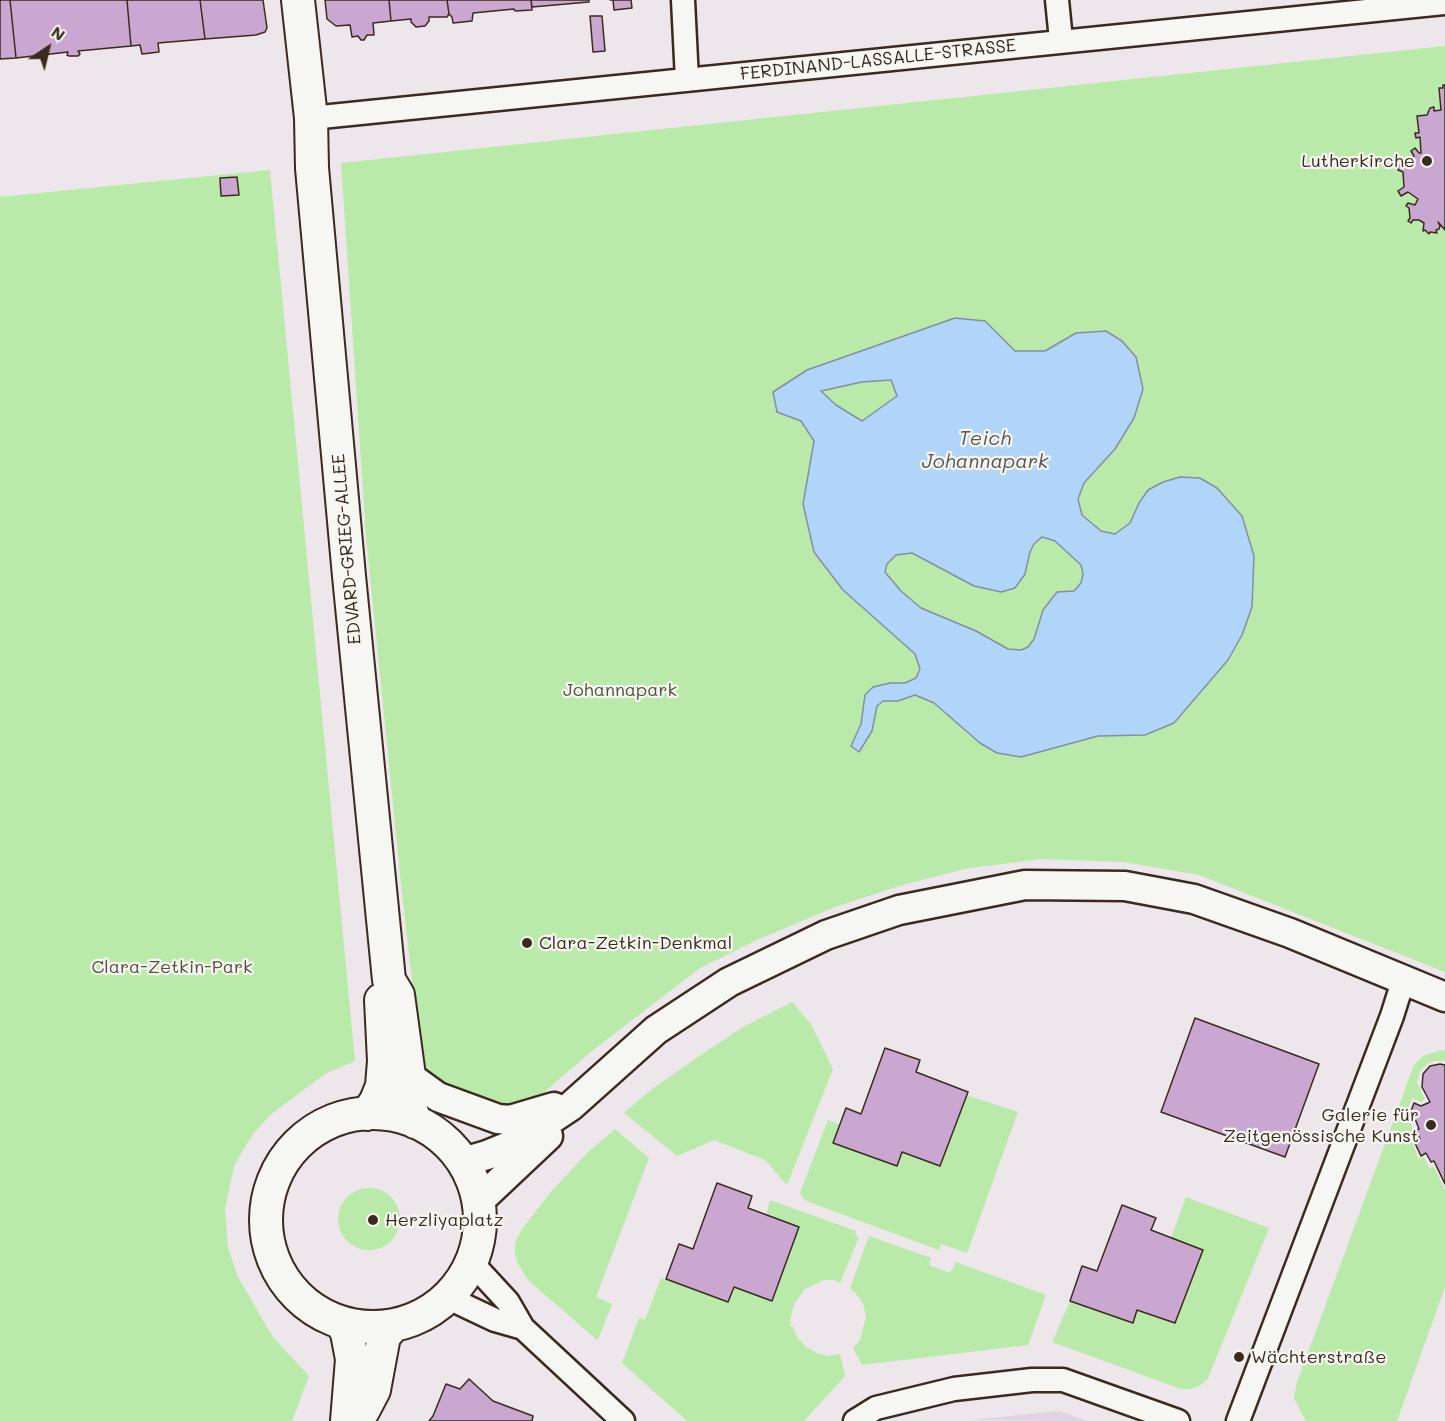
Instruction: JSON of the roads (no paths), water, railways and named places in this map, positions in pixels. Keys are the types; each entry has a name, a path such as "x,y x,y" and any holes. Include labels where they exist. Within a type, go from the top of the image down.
{"main road":[{"name":"EDVARD-GRIEG-ALLEE","path":"298,0 311,118 312,168 349,576 389,980 398,995 409,1076 410,1106 415,1122"},
{"name":"EDVARD-GRIEG-ALLEE","path":"367,1114 382,1086 384,1061 381,996 389,980"},
{"path":"367,1114 395,1116 415,1122 434,1132 450,1145 473,1180 479,1201 481,1222 479,1242 472,1263 462,1281 443,1301 414,1320 393,1326 372,1328 342,1323 313,1309 297,1295 283,1279 274,1260 268,1240 266,1220 268,1197 274,1178 298,1144 314,1130 333,1121 353,1115 367,1114"},
{"path":"342,1323 347,1333 352,1359 347,1421"},
{"path":"355,1421 374,1389 384,1336 393,1326"}],"street":[{"path":"683,0 687,80"},
{"path":"1058,0 1061,40"},
{"name":"FERDINAND-LASSALLE-STRASSE","path":"311,118 1061,40 1367,12 1444,2"},
{"path":"463,1162 514,1144 571,1106 641,1041 672,1017 755,969 826,935 899,910 1025,885 1125,886 1194,899 1290,933 1445,997"},
{"path":"1238,1421 1392,1016 1403,981"},
{"path":"409,1076 438,1098 498,1119 510,1120 549,1107 571,1106"},
{"path":"479,1201 544,1141 571,1106"},
{"path":"472,1263 508,1302 523,1328 623,1421"},
{"path":"443,1301 457,1302 495,1320 523,1328"},
{"path":"855,1421 876,1408 954,1389 1032,1380 1063,1380 1178,1421"}],"water":[{"name":"Teich Johannapark","path":"955,318 985,321 1015,351 1045,351 1076,333 1106,331 1122,341 1136,357 1143,389 1134,418 1115,449 1084,483 1078,499 1082,515 1101,531 1115,534 1130,523 1148,490 1163,482 1180,477 1200,478 1217,488 1242,516 1254,556 1252,607 1242,635 1228,660 1174,723 1145,735 1098,736 1021,757 997,753 980,743 934,703 915,695 898,701 883,701 877,706 872,731 859,752 851,746 861,724 865,695 873,687 890,683 905,683 916,678 920,669 915,654 843,590 814,552 803,504 814,441 801,421 777,412 773,392 807,370","holes":["891,380 897,396 862,421 836,405 821,391 862,382","1042,537 1055,541 1081,565 1083,574 1081,583 1074,591 1057,592 1043,610 1034,639 1028,647 1021,650 1008,649 976,631 921,608 901,591 885,572 887,564 896,555 912,553 974,586 1001,592 1015,588 1025,574 1034,544"]}],"place":[{"name":"Lutherkirche","path":"1427,161"},
{"name":"Clara-Zetkin-Denkmal","path":"527,943"},
{"name":"Galerie für Zeitgenössische Kunst","path":"1431,1125"},
{"name":"Herzliyaplatz","path":"373,1220"},
{"name":"Wächterstraße","path":"1239,1357"}],"park label":[{"name":"Johannapark","path":"620,690"},
{"name":"Clara-Zetkin-Park","path":"172,967"}]}
